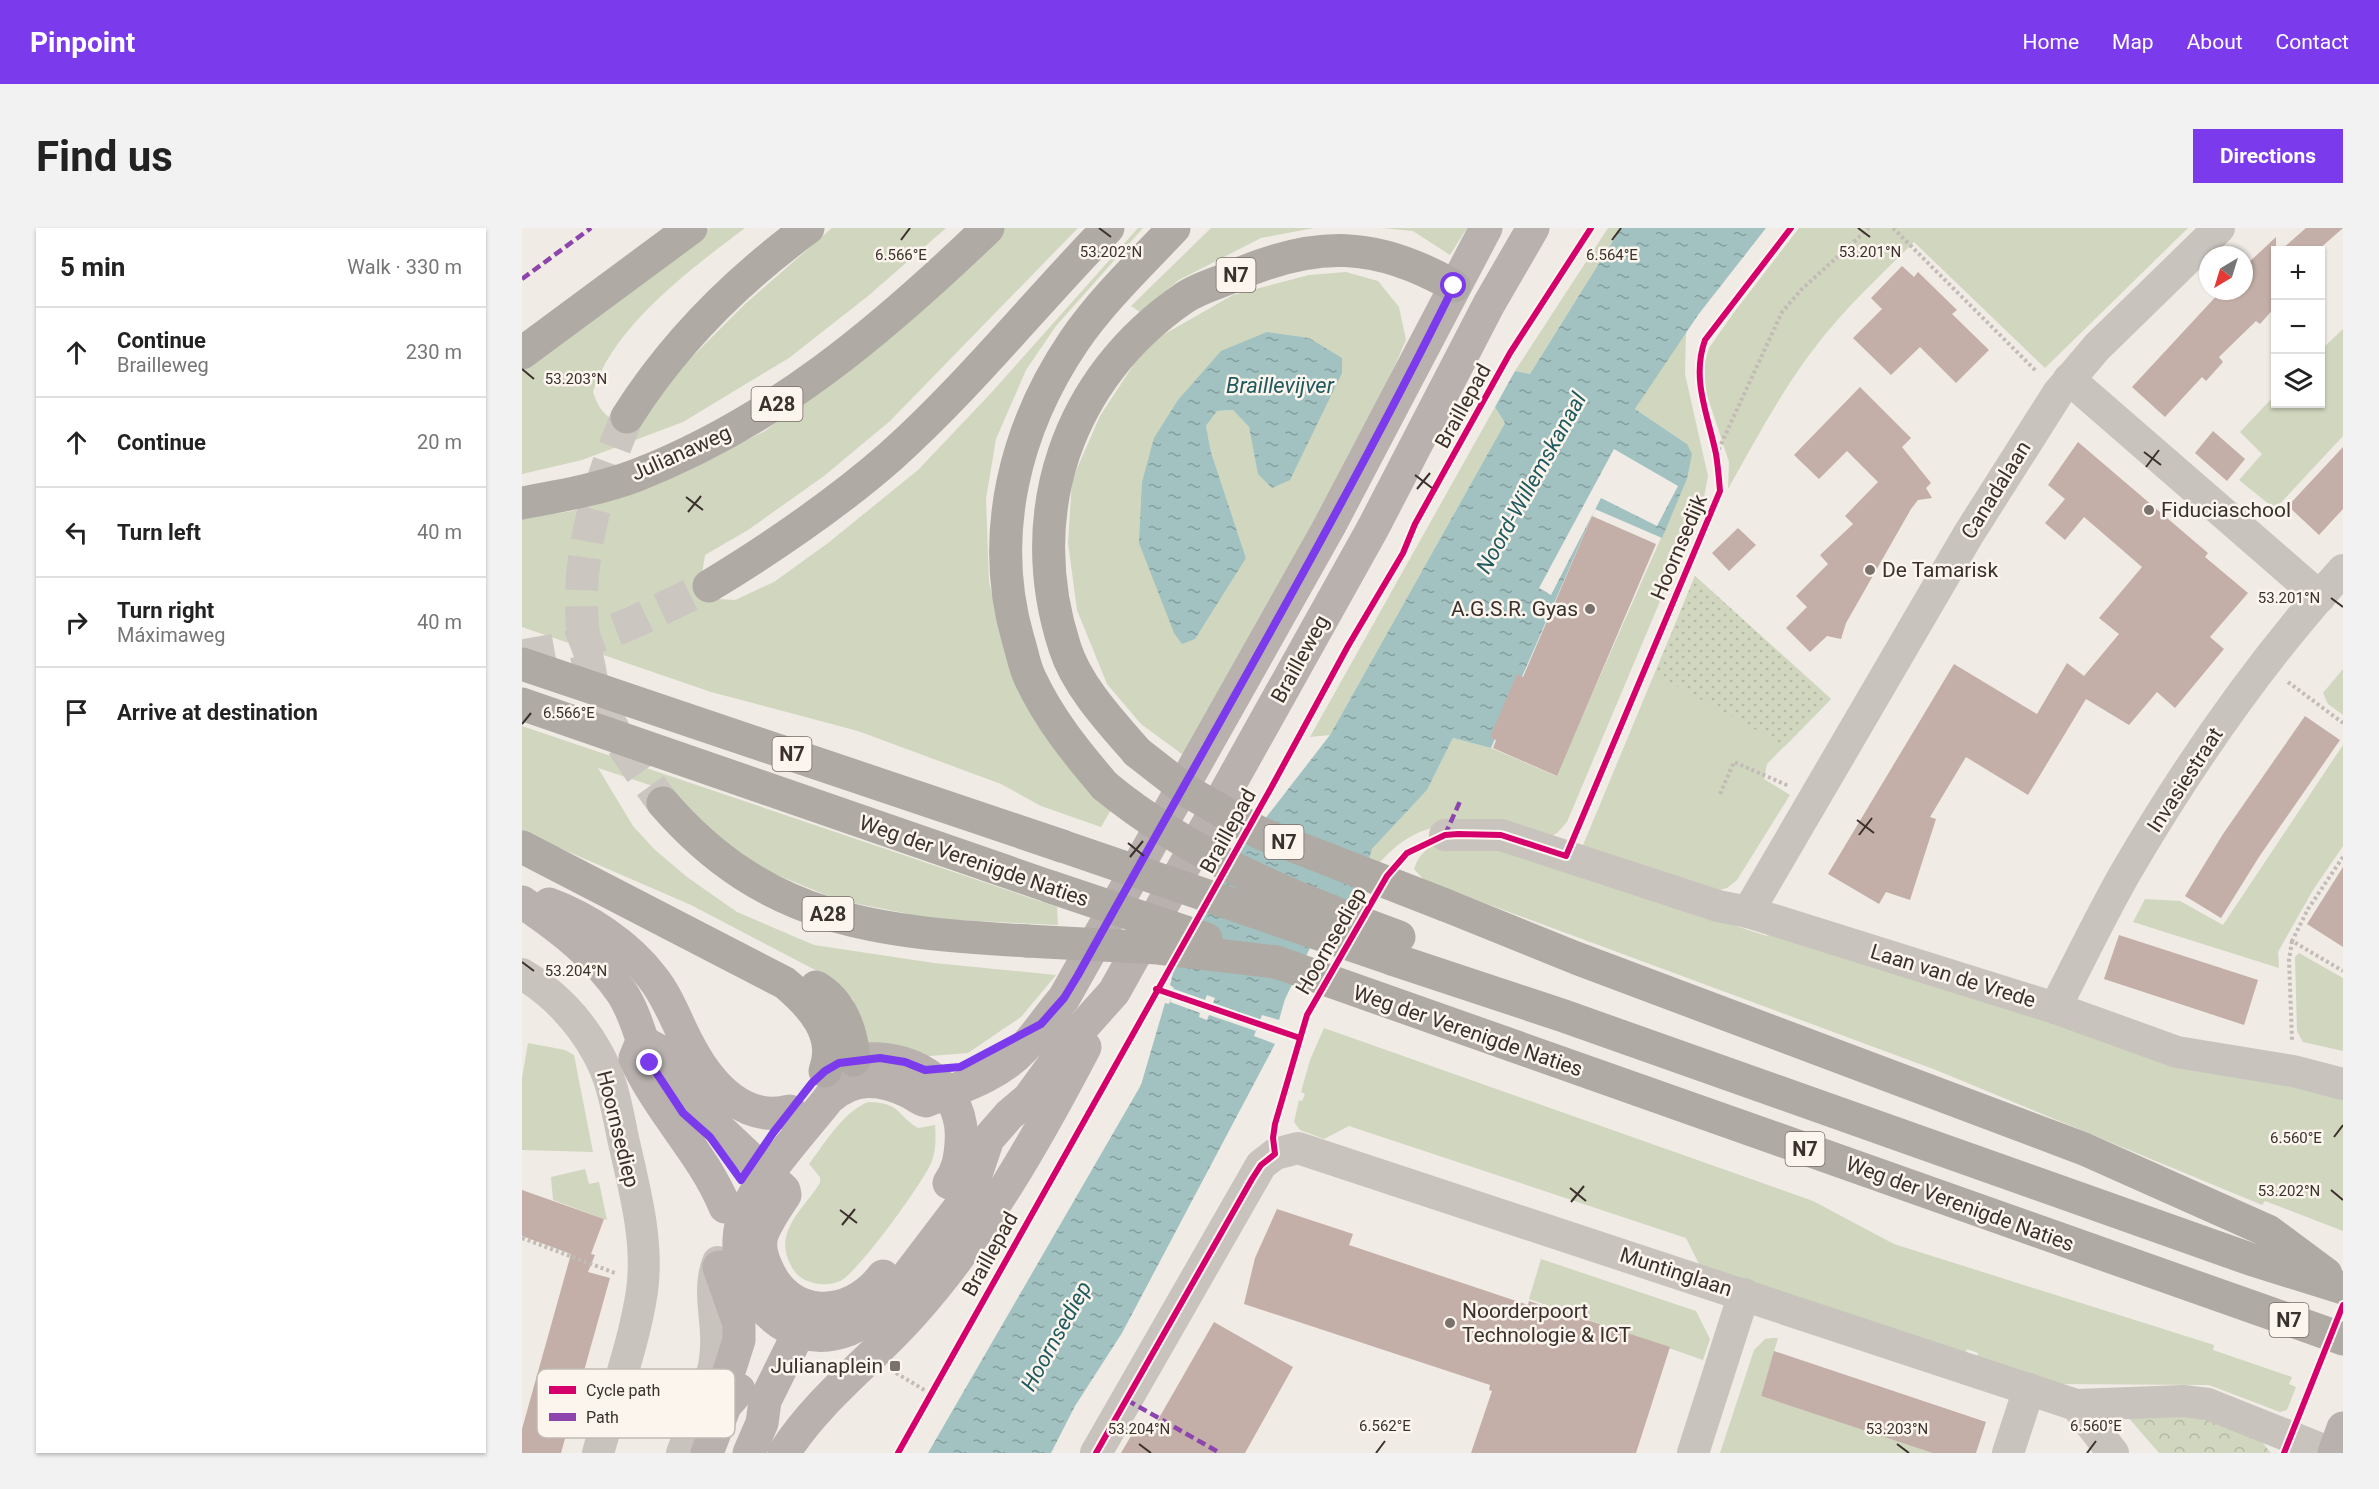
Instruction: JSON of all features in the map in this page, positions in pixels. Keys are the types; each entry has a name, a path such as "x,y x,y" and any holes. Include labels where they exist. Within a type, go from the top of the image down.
{"highway":[{"path":"522,353 691,228"},
{"path":"627,417 651,379 715,306 756,268 808,228"},
{"name":"Julianaweg","path":"522,503 635,476 727,434 770,409 852,350 988,228"},
{"path":"709,586 817,516 891,456 963,386 1108,228"},
{"name":"N7","path":"1174,228 1113,293 1075,340 1041,398 1016,462 1008,506 1004,557 1010,611 1029,676 1061,734 1105,786 1142,817 1205,854 1362,923 1396,948"},
{"name":"N7","path":"1454,286 1420,266 1378,252 1341,250 1306,252 1250,268 1186,297 1144,329 1111,364 1075,421 1059,464 1047,530 1049,581 1065,650 1093,700 1137,752 1187,791 1260,833 1576,958 2084,1149 2268,1231 2343,1287"},
{"name":"Weg der Verenigde Naties","path":"522,664 1062,846 1396,948 1441,975 2250,1259 2343,1287"},
{"name":"Weg der Verenigde Naties","path":"522,704 1051,887 1276,962 1375,999 2343,1339"},
{"name":"A28","path":"663,803 685,828 724,862 768,888 812,909 859,923 911,933 1158,948 1276,962"},
{"path":"522,847 785,983 817,1015 826,1034 830,1057 843,1071"}],"main road":[{"name":"Brailleweg","path":"936,1081 987,1076 1023,1050 1041,1024 1064,998 1323,537 1486,228"},
{"name":"Brailleweg","path":"973,1140 1029,1098 1072,1039 1114,992 1373,528 1489,304 1533,228"},
{"path":"522,894 603,932 630,952 652,976 671,1005 691,1050 712,1079 736,1102 758,1114 774,1116 790,1111"},
{"path":"522,902 554,924 603,970 623,995 650,1063 683,1113 710,1137 748,1186 784,1190 784,1195 762,1236 762,1258 770,1276 780,1289 817,1325"},
{"path":"784,1453 794,1437 822,1406 915,1312 954,1262 995,1202 1063,1089 1114,992"},
{"path":"730,1369 739,1340 739,1324 718,1262 717,1235 748,1186 790,1111 812,1083 843,1071 880,1058 905,1062 936,1081 956,1104 973,1140 972,1186 959,1208 886,1304 873,1316 846,1331 817,1325 789,1327 767,1312 749,1291 739,1263 741,1229 748,1186 829,1098 843,1071"},
{"path":"735,1394 742,1386 757,1351 767,1312"},
{"path":"749,1453 762,1423 765,1401 817,1325"},
{"path":"2332,1453 2343,1428"},
{"path":"707,1453 713,1438"}],"street":[{"name":"Canadalaan","path":"1748,912 1968,535 2064,386 2097,346 2219,228"},
{"path":"2064,386 2320,597"},
{"name":"Invasiestraat","path":"2055,1008 2127,871 2210,740 2264,664 2343,570"},
{"name":"Laan van de Vrede","path":"1445,836 1500,835 1718,906 1748,912 2055,1008 2177,1052 2293,1071 2343,1084"},
{"name":"Hoornsediep","path":"522,974 552,995 585,1032 598,1053 615,1102 641,1226 644,1258 642,1291 621,1369"},
{"name":"Muntinglaan","path":"1096,1453 1261,1165 1275,1154 1298,1148 2076,1405 2183,1401 2208,1404 2332,1453"},
{"path":"713,1369 717,1348 713,1276 718,1262"},
{"path":"1693,1453 1744,1294"},
{"path":"2008,1453 2029,1389"},
{"path":"2076,1405 2113,1453"},
{"name":"Hoornsediep","path":"598,1453 602,1438"},
{"path":"682,1453 688,1438"}],"path":[{"path":"1716,455 1782,312 1802,289 1869,228"},
{"path":"1893,228 2064,386"},
{"path":"1714,444 1718,467"},
{"path":"2264,664 2343,723"},
{"path":"1720,794 1734,762 1771,776 1814,800"},
{"path":"2293,1071 2289,960 2292,941 2308,909 2343,858"},
{"path":"2292,941 2343,971"},
{"path":"522,1238 621,1275"},
{"path":"892,1370 931,1394"},
{"path":"926,1404 937,1384"}],"green space":[{"path":"710,228 745,228 657,300 618,344 603,368 593,392 602,410 618,422 673,376 745,304 832,228 946,228 868,296 789,358 683,422 582,460 522,474 522,363"},
{"path":"1003,228 1078,228 890,421 824,476 748,530 705,555 701,580 709,592 719,599 735,600 774,582 828,543 918,470 992,392 1138,228 1143,228 1056,326 1026,370 996,439 986,499 989,582 1006,652 1112,808 1101,827 1041,806 1001,784 858,731 711,692 522,627 522,519 572,511 650,487 765,431 876,344"},
{"path":"1211,228 1314,228 1261,238 1179,280 1140,312 1131,306"},
{"path":"1382,228 1467,228 1450,255 1413,231"},
{"path":"1608,228 1621,228 1530,374 1515,371"},
{"path":"1799,228 2188,228 2045,368 1914,242 1853,303 1818,343 1777,404 1728,489 1729,462 1706,392 1704,365 1709,348"},
{"path":"1346,272 1378,281 1399,307 1406,340 1364,436 1186,757 1141,724 1107,684 1077,610 1068,543 1072,480 1100,416 1147,344 1233,295 1309,275","holes":["1342,373 1259,474 1249,427 1233,410 1217,411 1206,426 1211,452 1246,558 1174,633 1178,400"]},
{"path":"2343,329 2343,436 2275,509 2239,480 2262,454 2240,432 2271,399 2271,408 2325,408 2325,346"},
{"path":"1686,332 1685,374 1708,476 1704,497 1567,822 1549,838 1476,824 1440,826 1422,831 1394,849 1362,882 1372,849 1427,790 1453,738 1491,748 1556,776 1687,479 1687,444 1635,409"},
{"path":"1495,407 1505,423 1330,735 1310,737"},
{"path":"1695,576 1831,699 1767,764 1764,779 1790,795 1737,880 1727,888 1712,892 1581,850"},
{"path":"1695,576 1831,699 1785,746 1655,674"},
{"path":"2343,669 2343,715 2328,704 2323,693"},
{"path":"522,726 1057,907 1058,925 935,919 838,900 765,870 707,829 671,792 598,768 633,826 654,849 687,877 737,912 814,945 934,963 1056,975 1021,1017 968,1053 930,1056 864,1044 853,999 821,973 691,905 522,834"},
{"path":"2343,745 2343,846 2313,890 2278,952 2279,968 2133,922 2145,899 2180,901 2223,925"},
{"path":"1441,840 1504,851 1767,936 1770,929 2343,1094 2343,1231 2265,1201 2262,1205 1936,1070 1425,881 1414,869 1424,852"},
{"path":"2299,953 2343,978 2343,1051 2303,1042 2297,1031 2295,957"},
{"path":"1324,1028 1813,1201 1894,1244 2214,1345 2213,1350 2292,1377 2289,1384 2296,1387 2287,1410 2280,1412 2209,1385 2058,1384 1976,1359 1978,1353 1967,1349 1965,1356 1700,1266 1686,1238 1349,1126 1324,1139 1300,1130 1294,1122 1299,1100 1302,1101 1305,1094 1301,1092 1310,1060"},
{"path":"528,1043 565,1050 574,1055 593,1152 522,1150 522,1078"},
{"path":"868,1102 893,1107 918,1128 935,1125 932,1161 890,1226 849,1275 831,1284 809,1282 791,1266 785,1248 789,1228 794,1218 820,1183 820,1177 809,1164 842,1121"},
{"path":"585,1169 589,1184 599,1182 607,1220 553,1200 551,1177"},
{"path":"1541,1259 1696,1311 1710,1339 1703,1360 1529,1299"},
{"path":"1778,1338 1761,1396 1936,1453 1720,1453 1754,1350 1765,1339"},
{"path":"2198,1414 2257,1436 2271,1453 2159,1453 2127,1416"}],"water":[{"name":"Noord-Willemskanaal","path":"1621,228 1766,228 1698,315 1635,409 1687,444 1692,454 1687,479 1662,538 1595,509 1491,748 1453,738 1427,790 1372,849 1362,882 1310,948 1285,999 1279,1020 1262,1015 1254,1036 1275,1044 1122,1333 1075,1406 1051,1453 928,1453 1141,1085 1165,1003 1169,1004 1174,988 1170,985 1176,961 1204,908 1244,846 1330,735 1505,423 1495,407 1515,371 1530,374"},
{"name":"Braillevijver","path":"1267,332 1309,338 1342,358 1342,373 1290,480 1272,488 1258,474 1249,427 1233,410 1217,411 1206,426 1211,452 1246,558 1195,639 1182,644 1174,633 1139,543 1142,482 1154,438 1178,400 1221,351"}],"pier":[{"path":"1614,449 1678,486 1657,526 1601,498 1551,595 1539,588"},
{"path":"1174,989 1205,1000 1207,995 1215,998 1213,1003 1260,1020 1256,1031 1209,1015 1207,1020 1199,1017 1200,1013 1170,1002"}],"building":[{"path":"2306,228 2343,228 2323,246 2286,246"},
{"path":"2276,237 2276,246 2271,246 2271,312 2260,324 2256,321 2219,357 2223,362 2206,381 2202,377 2165,417 2132,387 2213,300 2253,300 2253,259"},
{"path":"1902,266 1914,277 1918,272 1957,310 1952,314 1989,350 1956,383 1920,347 1891,375 1853,338 1882,309 1871,298"},
{"path":"1860,387 1911,438 1902,447 1931,483 1926,488 1932,498 1918,500 1911,509 1846,623 1841,639 1827,636 1810,652 1786,628 1807,607 1796,596 1828,564 1820,555 1853,524 1845,516 1878,482 1847,451 1819,479 1794,455"},
{"path":"2213,431 2245,459 2227,481 2195,453"},
{"path":"2078,442 2208,553 2205,557 2248,593 2210,637 2224,649 2175,708 2157,692 2129,725 2086,699 2028,795 1966,757 1930,817 1936,819 1910,900 1886,892 1879,904 1828,874 1954,664 2037,714 2067,663 2084,676 2119,634 2099,618 2142,567 2084,517 2065,540 2045,523 2065,499 2048,485"},
{"path":"2343,447 2343,509 2319,535 2288,506"},
{"name":"A.G.S.R. Gyas","path":"1592,516 1656,544 1557,776 1493,748 1496,740 1490,737 1517,674 1523,677"},
{"path":"1738,528 1756,545 1729,571 1712,553"},
{"path":"2305,716 2340,740 2259,857 2221,918 2185,896 2223,834"},
{"path":"2343,867 2343,947 2307,924"},
{"path":"2119,935 2258,980 2244,1025 2104,979"},
{"path":"522,1190 604,1219 591,1254 595,1255 588,1272 610,1278 585,1369 539,1369 571,1254 522,1236"},
{"name":"Noorderpoort Technologie & ICT","path":"1277,1209 1353,1234 1349,1245 1528,1305 1529,1301 1670,1347 1636,1453 1471,1453 1492,1391 1489,1390 1490,1385 1244,1304 1255,1258"},
{"path":"1214,1322 1293,1367 1245,1453 1121,1453 1138,1424 1151,1432"},
{"path":"1774,1351 1986,1422 1976,1453 1933,1453 1761,1396"},
{"path":"537,1375 537,1438 565,1438 561,1453 522,1453 522,1429"}],"tunnel":[{"path":"627,417 604,476 588,537 581,599 583,630 597,698 619,739 663,803"},
{"path":"522,656 567,648 632,623 709,586"}],"marked path":[{"path":"522,279 591,228"},
{"path":"1445,835 1461,799"},
{"path":"1127,1400 1220,1453"}],"cycle path":[{"name":"Braillepad","path":"898,1453 1271,788 1348,646 1403,553 1415,524 1510,353 1591,228"},
{"name":"Hoornsedijk","path":"1096,1453 1252,1179 1261,1165 1275,1154 1273,1138 1275,1124 1307,1015 1387,876 1407,853 1445,835 1501,835 1566,856 1720,491 1716,454 1700,383 1701,354 1705,340 1791,228"},
{"path":"1156,989 1300,1038"},
{"path":"2284,1453 2343,1305"}],"place":[{"name":"Fiduciaschool","path":"2149,510"},
{"name":"De Tamarisk","path":"1870,570"},
{"name":"A.G.S.R. Gyas","path":"1590,609"},
{"name":"Noorderpoort Technologie & ICT","path":"1450,1323"},
{"name":"Julianaplein","path":"895,1366"}],"route":[{"path":"650,1063 683,1113 710,1137 735,1168 741,1180 773,1133 812,1083 825,1071 839,1063 880,1058 905,1062 925,1070 960,1067 1041,1024 1064,998 1078,975 1329,527 1397,400 1454,286"}]}
